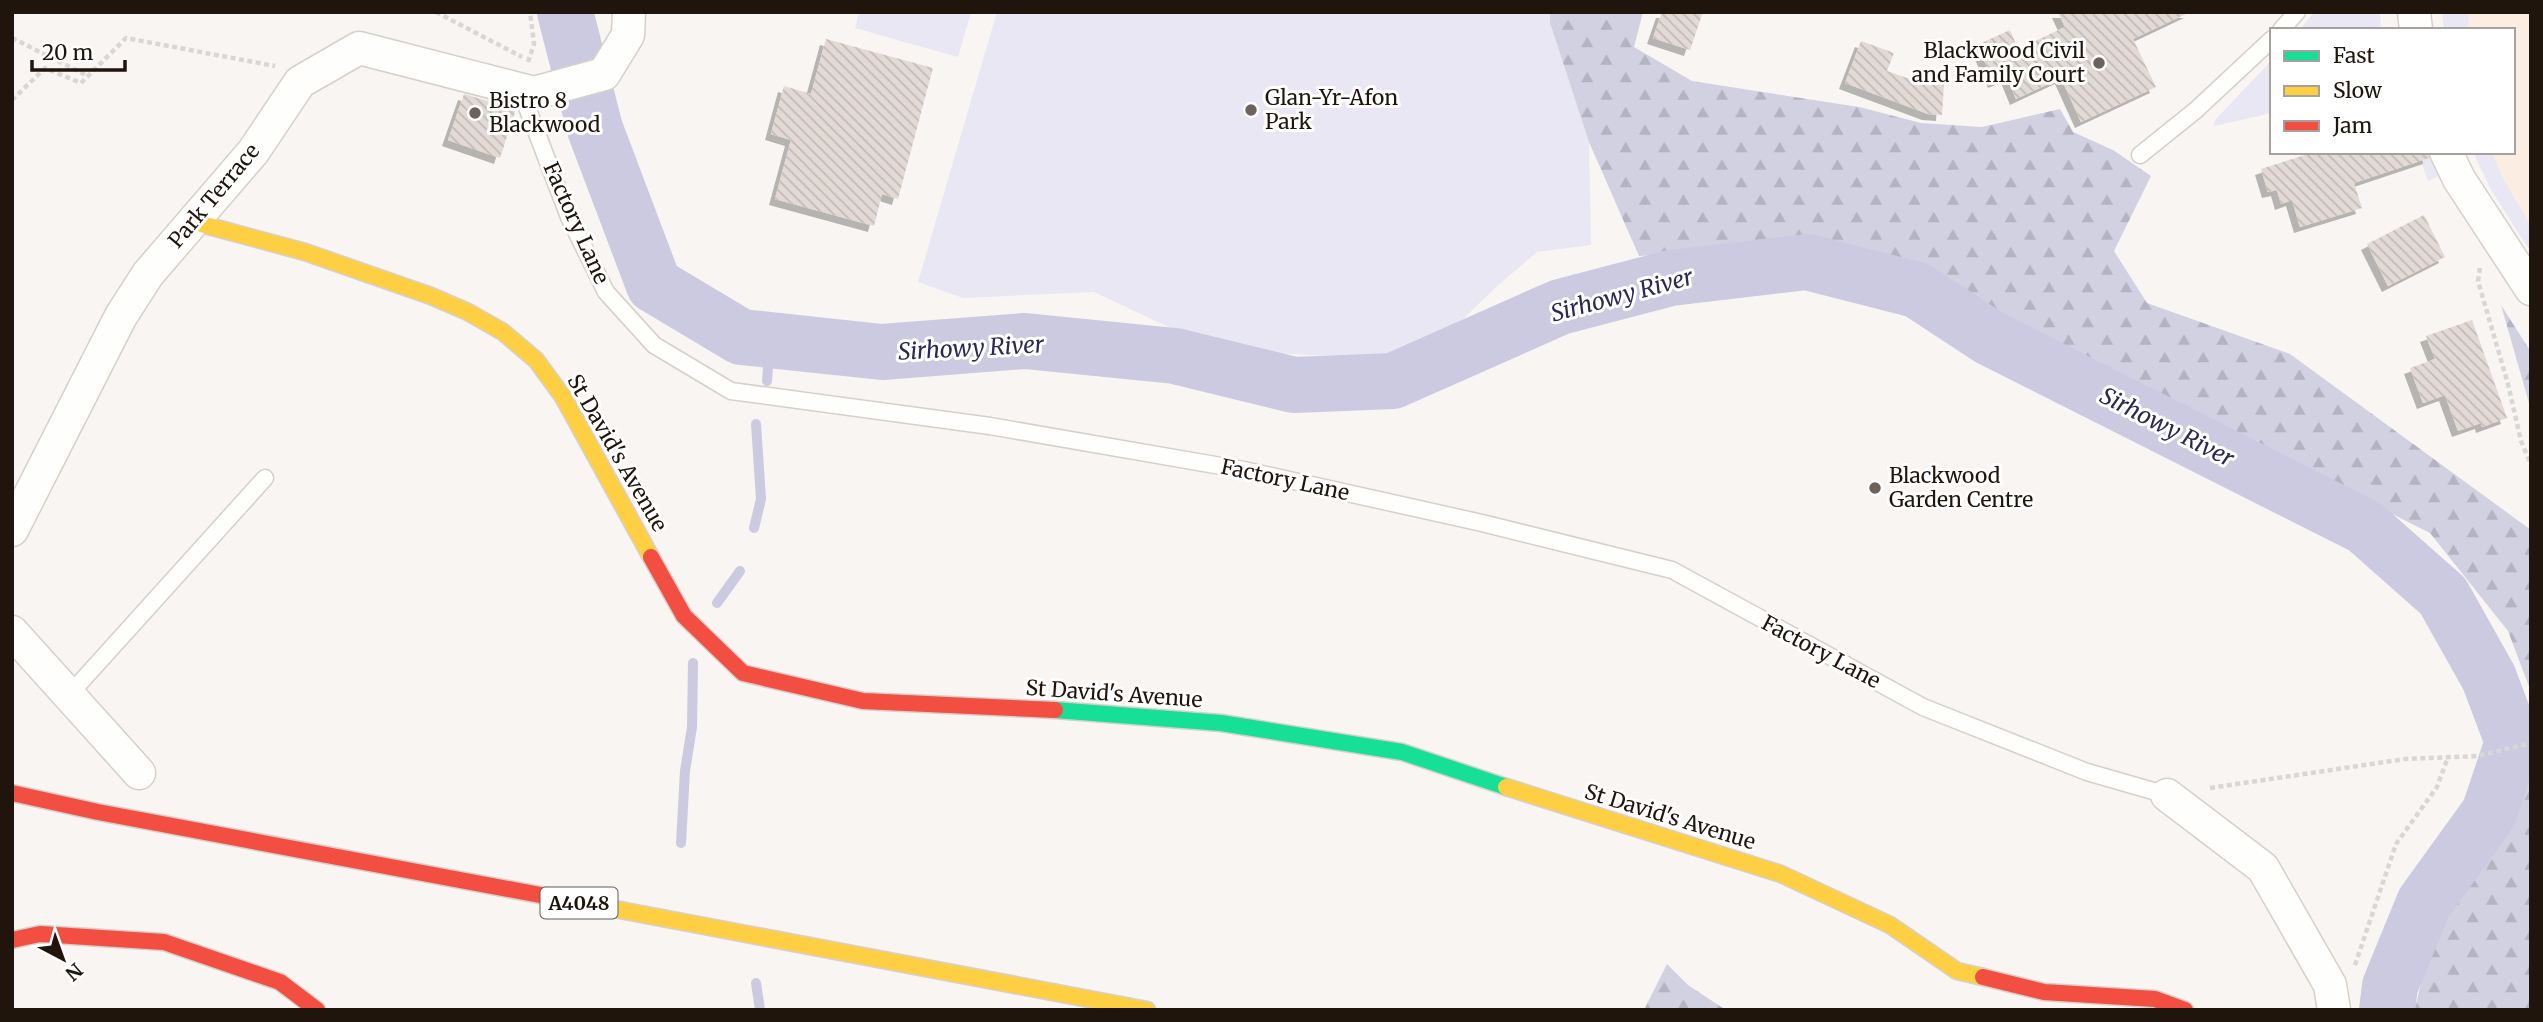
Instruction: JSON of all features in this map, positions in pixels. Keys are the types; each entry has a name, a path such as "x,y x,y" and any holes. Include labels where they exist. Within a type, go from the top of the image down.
{"street":[{"path":"527,82 604,74 628,35 629,12"},
{"name":"Park Terrace","path":"12,530 121,316 148,274 253,152 300,82 359,48 527,82"},
{"path":"2447,154 2459,179 2531,289"},
{"name":"St David's Avenue","path":"194,222 305,253 431,296 468,312 503,332 536,360 563,397 684,615 744,673 863,701 1107,713 1221,723 1402,752 1595,817 1781,874 1890,925 1957,971 2044,992 2155,999 2185,1010"},
{"path":"12,632 139,773"},
{"name":"A4048","path":"12,793 1147,1010"},
{"path":"2168,795 2263,868 2330,985 2334,1010"},
{"path":"12,940 40,934 164,942 280,982 317,1010"}],"lane":[{"path":"2283,28 2297,12"},
{"path":"2140,155 2196,110 2270,41"},
{"name":"Factory Lane","path":"527,82 569,217 606,292 654,345 731,391 990,426 1244,470 1482,523 1672,570 1923,707 2087,772 2168,795"},
{"path":"69,695 265,478"}],"path":[{"path":"436,12 519,54 527,82"},
{"path":"527,82 534,44 530,12"},
{"path":"12,38 88,76"},
{"path":"12,100 45,68 81,83 126,38 314,74"},
{"path":"2480,268 2478,281 2508,383 2521,441 2531,465"},
{"path":"2168,795 2405,759 2479,756 2531,743"},
{"path":"2352,973 2396,844 2437,787 2448,757"}],"shaded area":[{"path":"859,12 971,12 958,57 855,28"},
{"path":"997,12 1550,12 1550,23 1589,142 1591,245 1537,252 1496,287 1421,360 1268,353 1192,338 1094,292 963,298 918,282"},
{"path":"2315,12 2380,12 2381,28 2301,28"},
{"path":"2442,12 2469,12 2468,28 2444,28"},
{"path":"2469,12 2531,12 2531,226 2503,178 2493,154 2515,154 2515,28 2468,28"},
{"path":"2270,62 2270,113 2214,126 2215,120"},
{"path":"2419,154 2433,154 2441,175 2428,181"},
{"path":"2474,154 2493,154 2503,178 2531,226 2531,245 2528,248 2491,190"}],"green space":[{"path":"1550,12 1643,12 1634,47 1692,81 1859,107 1921,123 1982,127 2060,109 2073,132 2113,150 2151,176 2114,251 2147,303 2290,354 2531,530 2531,692 2508,631 2430,533 2023,328 1943,284 1822,245 1639,256 1589,142 1550,23"},
{"path":"2501,305 2531,352 2531,410"},
{"path":"2531,707 2531,1010 2409,1010 2416,1005 2435,920 2498,836 2527,771"},
{"path":"1667,964 1688,985 1726,1010 1644,1010"}],"building":[{"path":"1662,12 1703,12 1690,50 1653,38"},
{"name":"Blackwood Civil and Family Court","path":"2058,12 2190,12 2133,39 2156,87 2081,122 2061,78 2016,99 2007,77 1994,82 1977,45 2010,30 2018,49 2065,27"},
{"path":"826,39 933,68 898,199 882,194 874,226 775,199 791,140 771,134 784,86 811,94"},
{"path":"1861,41 1894,53 1887,71 1921,83 1944,84 1942,115 1928,114 1845,83"},
{"path":"464,94 516,109 500,158 448,140"},
{"path":"2308,154 2428,154 2429,158 2354,183 2362,208 2300,227 2292,200 2281,204 2277,190 2268,192 2261,169"},
{"path":"2424,215 2445,257 2388,286 2367,244"},
{"path":"2472,320 2507,418 2482,427 2481,423 2458,431 2445,395 2423,403 2410,368 2435,359 2426,336"}],"waterway":[{"name":"Sirhowy River","path":"565,12 595,129 654,285 741,337 882,352 1025,341 1175,356 1294,385 1393,381 1560,307 1671,278 1807,262 1917,290 1990,338 2365,527 2443,596 2489,678 2513,742 2489,813 2424,903 2390,986 2387,1010"},
{"path":"767,381 770,340"},
{"path":"754,528 761,499 756,424"},
{"path":"717,603 740,571"},
{"path":"681,843 685,771 692,727 693,663"},
{"path":"756,983 760,1010"}],"traffic: fast":[{"path":"1055,710 1221,723 1402,752 1506,787"}],"traffic: slow":[{"path":"194,222 305,252 431,296 468,312 503,332 536,360 563,397 651,557"},
{"path":"1506,787 1781,874 1890,925 1957,971 1983,977"},
{"path":"604,907 1147,1010"}],"traffic: jam":[{"path":"651,557 684,616 743,673 863,701 1055,710"},
{"path":"12,793 98,812 604,907"},
{"path":"12,940 40,934 164,942 280,982 317,1010"},
{"path":"1983,977 2044,992 2155,999 2185,1010"}],"place":[{"name":"Blackwood Civil and Family Court","path":"2099,63"},
{"name":"Glan-Yr-Afon Park","path":"1251,110"},
{"name":"Bistro 8 Blackwood","path":"475,113"},
{"name":"Blackwood Garden Centre","path":"1875,488"}]}
